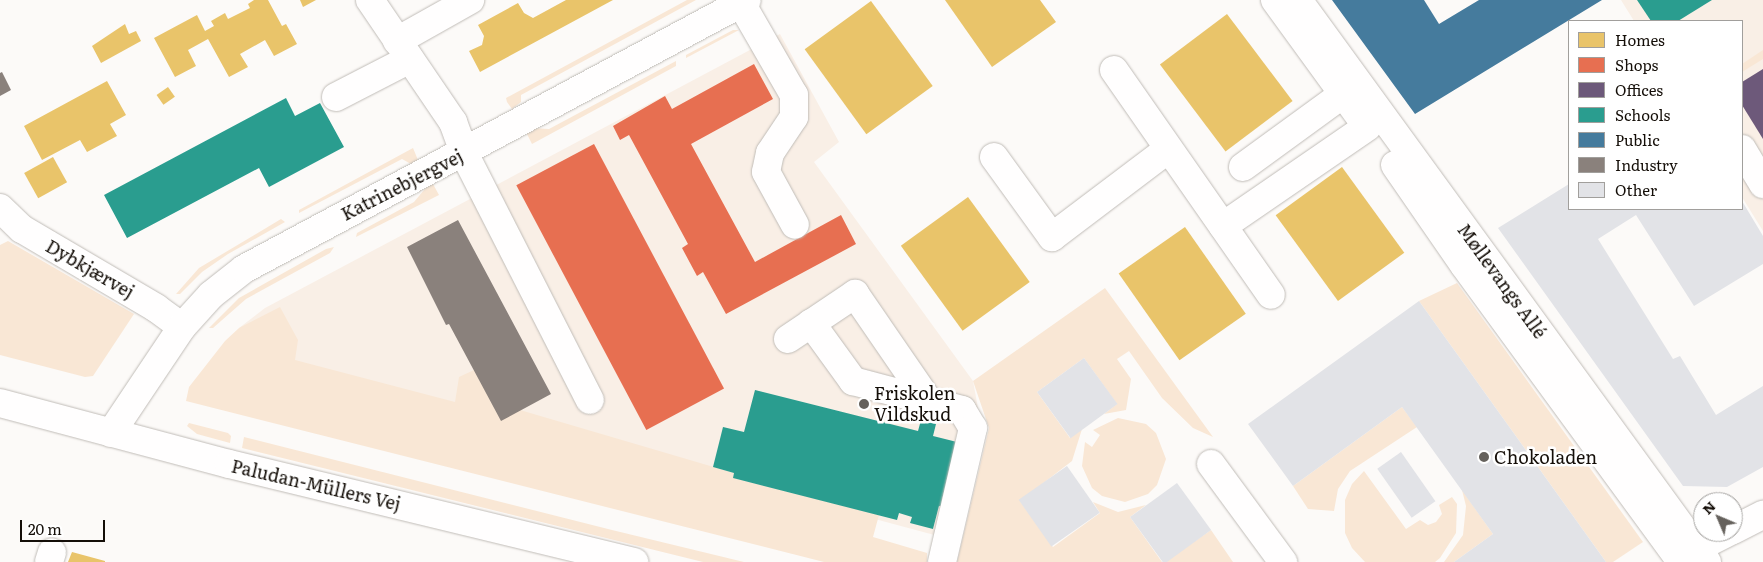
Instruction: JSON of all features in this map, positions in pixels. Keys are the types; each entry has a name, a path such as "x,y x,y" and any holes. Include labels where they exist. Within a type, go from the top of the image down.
{"street":[{"path":"370,0 453,122 464,153 590,400"},
{"path":"336,97 470,0"},
{"name":"Møllevangs Allé","path":"1275,0 1367,127 1695,557"},
{"name":"Møllevangs Allé","path":"1298,0 1695,557"},
{"path":"744,2 794,95 794,117 770,153 766,172 795,224"},
{"name":"Katrinebjergvej","path":"111,433 182,327 211,295 244,269 744,2"},
{"path":"1114,70 1167,150 1271,295"},
{"path":"1243,167 1343,94"},
{"path":"1223,226 1367,127"},
{"path":"994,157 1052,237 1167,150"},
{"path":"1743,151 1763,184"},
{"name":"Dybkjærvej","path":"0,208 22,229 156,308 182,327"},
{"path":"788,339 855,294 930,403"},
{"path":"812,324 853,381 962,410 973,428 942,562"},
{"name":"Paludan-Müllers Vej","path":"0,403 111,433 634,562"},
{"path":"1211,464 1283,562"},
{"path":"1743,525 1763,516"},
{"path":"1695,557 1715,542"}],"shaded area":[{"path":"687,0 696,0 521,95 521,102 512,109 507,102 506,98"},
{"path":"1621,0 1763,0 1763,231 1743,199 1743,20 1633,20"},
{"path":"733,30 739,30 686,58 686,55"},
{"path":"780,34 839,142 814,162 973,381 980,419 953,540 242,349 239,328 265,308"},
{"path":"1763,50 1763,59 1743,71 1743,63"},
{"path":"676,61 676,66 532,144 526,132 532,128 549,129"},
{"path":"413,148 418,160 411,164 402,159 299,213 299,210"},
{"path":"429,184 433,184 439,195 356,237 357,233 414,202"},
{"path":"281,219 285,222 228,254 202,272 180,294 176,294 199,268"},
{"path":"8,241 134,314 93,376 85,377 0,355 0,245"},
{"path":"334,247 330,253 246,299 213,328 209,328 239,298 326,249"},
{"path":"1457,283 1643,542 1613,562 1606,562 1419,301"},
{"path":"1105,288 1213,437 1193,428 1162,398 1129,351 1117,359 1131,379 1126,410 1104,414 1117,404 1084,358 1037,392 1070,438 1082,429 1072,461 1020,501 1053,547 1100,513 1093,502 1118,512 1146,505 1130,517 1162,562 957,562 989,428 973,381"},
{"path":"280,307 298,340 295,360 455,402 459,377 474,370 501,420 520,410 734,473 733,478 879,515 873,537 927,553 927,562 824,562 186,401 189,387 225,341 239,328"},
{"path":"1402,407 1417,427 1350,471 1338,489 1334,511 1308,509 1293,486"},
{"path":"1118,418 1146,424 1156,433 1166,459 1157,485 1148,494 1125,502 1102,496 1092,488 1082,466 1085,442 1092,447 1100,435 1093,430"},
{"path":"189,423 228,433 231,436 230,443 197,434 187,426"},
{"path":"244,437 744,562 703,562 242,448"},
{"path":"1364,471 1406,529 1420,520 1428,525 1436,522 1442,514 1439,505 1452,497 1457,504 1456,533 1440,558 1435,562 1365,562 1352,548 1345,533 1345,500 1352,484"},
{"path":"1462,490 1493,534 1454,562 1444,562 1463,535 1466,506"},
{"path":"1211,530 1233,562 1165,562"}],"building: Homes":[{"path":"254,0 268,0 282,26 286,24 297,44 274,56 265,40 240,54 248,67 229,77 208,39 188,50 196,66 175,77 154,38 197,15 205,31 214,26 211,21 225,13 228,19 250,8 248,4"},
{"path":"300,0 316,0 303,7"},
{"path":"566,0 613,0 480,72 469,51 482,45 484,36 478,25 518,3 524,13 533,18"},
{"path":"945,0 1040,0 1056,22 992,67"},
{"path":"871,1 933,86 866,134 805,49"},
{"path":"1227,14 1293,101 1226,152 1160,65"},
{"path":"125,24 129,34 136,31 141,41 101,63 92,46"},
{"path":"107,81 126,115 110,124 117,136 87,152 80,140 42,160 24,126"},
{"path":"168,87 175,97 163,105 157,95"},
{"path":"53,157 67,182 38,198 24,173"},
{"path":"1342,167 1404,253 1338,301 1276,215"},
{"path":"968,197 1030,282 963,331 901,246"},
{"path":"1185,227 1246,314 1179,360 1119,273"},
{"path":"72,552 105,561 105,562 68,562"}],"building: Shops":[{"path":"754,64 773,99 691,144 755,262 841,215 856,244 726,314 703,272 697,276 682,248 688,244 629,135 620,140 613,126 665,96 672,109"},
{"path":"594,144 724,389 646,430 516,185"}],"building: Offices":[{"path":"1763,69 1763,139 1743,107 1743,81"}],"building: Schools":[{"path":"1637,0 1712,0 1680,20 1650,20"},
{"path":"286,98 295,116 320,103 344,147 269,187 259,168 127,238 104,195"},
{"path":"755,390 918,431 921,420 936,424 933,436 961,443 945,507 939,506 933,529 910,523 912,517 899,513 897,520 733,478 734,473 713,467 723,427 744,432"}],"building: Public":[{"path":"1332,0 1424,0 1439,24 1479,0 1602,0 1568,20 1415,114"}],"building: Industry":[{"path":"2,72 11,90 0,96 0,73"},
{"path":"458,220 551,394 501,421 449,324 446,325 407,247"}],"building: Other":[{"path":"1568,185 1568,210 1743,210 1743,203 1763,236 1763,264 1694,306 1636,215 1598,239 1673,359 1680,356 1716,415 1763,386 1763,467 1727,487 1683,486 1498,228"},
{"name":"Chokoladen","path":"1419,301 1606,562 1454,562 1493,534 1402,407 1293,486 1248,424"},
{"path":"1084,358 1118,404 1071,438 1037,392"},
{"path":"1401,452 1435,501 1412,518 1377,469"},
{"path":"1067,466 1100,513 1051,547 1019,500"},
{"path":"1177,483 1211,530 1167,562 1163,562 1130,517"}],"place":[{"name":"Friskolen Vildskud","path":"864,404"},
{"name":"Chokoladen","path":"1484,457"}]}
